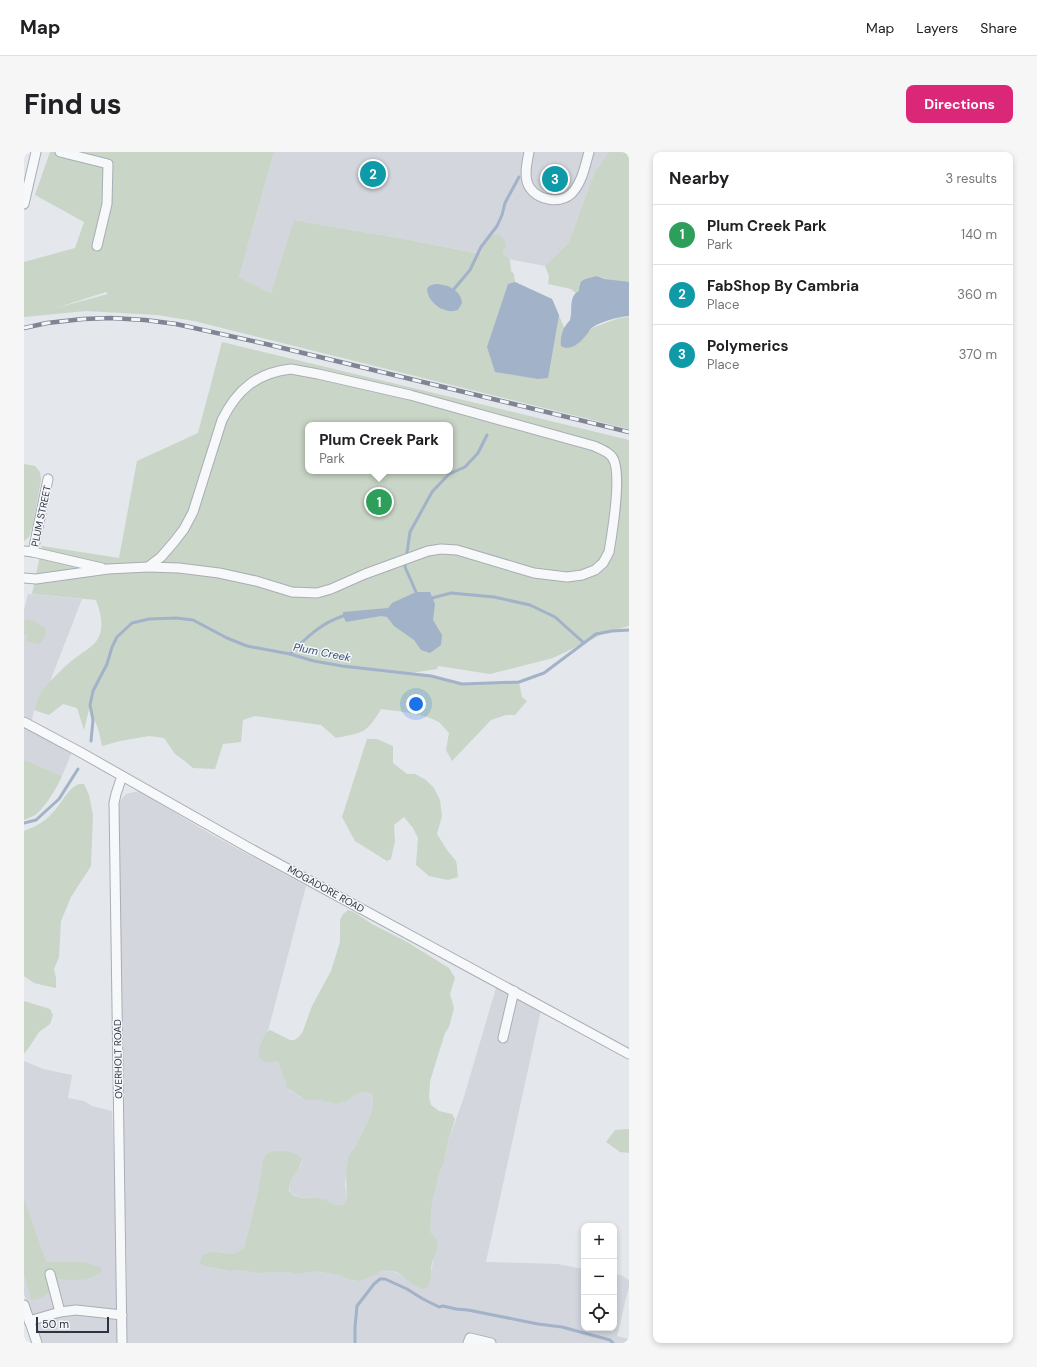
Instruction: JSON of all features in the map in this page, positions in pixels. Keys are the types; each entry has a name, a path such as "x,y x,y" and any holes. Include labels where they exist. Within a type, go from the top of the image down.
{"street":[{"path":"24,204 36,152"},
{"path":"60,152 108,164 107,204 97,246"},
{"path":"529,152 526,170 530,188 544,199 553,200 564,198 578,185 584,173 589,152"},
{"path":"24,578 36,579 108,569 148,567 179,568 219,573 256,581 292,592 317,593 331,589 365,574 428,551 441,550 457,550 534,573 567,577 582,575 594,570 603,563 609,552 617,481 616,467 613,458 606,451 594,446 410,396 318,374 291,369 280,370 257,379 247,385 228,407 220,426 192,512 184,529 161,557 148,567"},
{"name":"PLUM STREET","path":"28,551 48,479"},
{"path":"28,551 108,569"},
{"name":"MOGADORE ROAD","path":"24,722 251,849 629,1054"},
{"name":"OVERHOLT ROAD","path":"122,776 116,794 114,810 122,1343"},
{"path":"503,1038 514,991"},
{"path":"50,1274 60,1312"},
{"path":"24,1305 37,1343"},
{"path":"29,1321 60,1312 76,1310 122,1315"},
{"path":"468,1343 470,1338 491,1343"}],"shaded area":[{"path":"274,152 609,152 594,173 569,242 545,266 295,220 271,293 239,277"},
{"path":"28,594 82,599 49,684 39,695 32,720 24,716 24,610"},
{"path":"24,727 72,752 62,776 24,762"},
{"path":"139,791 209,833 306,886 268,1031 261,1042 272,1062 279,1063 282,1068 285,1083 289,1090 306,1100 318,1100 336,1104 345,1102 355,1095 363,1092 369,1093 373,1100 373,1106 369,1119 355,1147 348,1156 345,1184 347,1199 344,1204 338,1206 321,1198 299,1197 291,1193 289,1188 292,1176 301,1165 302,1159 263,1160 256,1200 244,1248 233,1254 209,1251 205,1253 205,1266 228,1271 237,1270 258,1273 286,1272 301,1274 315,1271 339,1275 350,1280 359,1281 377,1272 393,1271 406,1278 431,1272 436,1239 430,1232 432,1203 438,1178 444,1162 448,1142 463,1100 496,988 541,1010 486,1262 557,1264 581,1268 581,1331 617,1331 617,1274 621,1275 629,1280 629,1286 617,1336 629,1339 629,1343 127,1343 126,1232 119,1125 115,833 120,801 126,794"},
{"path":"24,1061 43,1069 72,1075 68,1098 84,1101 92,1106 112,1111 118,1343 41,1343 24,1294"}],"green space":[{"path":"50,152 274,152 239,277 271,293 294,220 481,254 488,240 494,235 499,235 505,242 506,247 503,250 503,254 510,260 511,271 514,274 515,282 552,299 568,337 619,318 629,317 629,429 194,321 157,315 86,311 24,317 24,262 75,248 84,222 35,195","holes":["106,292 108,294 56,308"]},
{"path":"609,152 629,152 629,285 597,276 579,284 579,291 576,293 571,289 548,284 549,276 545,266 569,242 594,173"},
{"path":"222,342 629,440 629,626 607,632 553,658 490,674 438,666 437,669 411,673 431,676 462,684 519,682 522,697 527,701 515,715 506,715 491,720 452,761 446,750 449,733 440,723 420,715 381,709 368,728 359,733 336,738 321,725 255,716 243,720 241,742 223,744 215,769 193,768 175,754 164,738 149,736 102,746 92,713 91,701 84,730 77,708 63,704 49,715 34,710 39,695 45,687 69,663 94,644 98,639 101,628 101,616 96,600 32,594 42,546 119,558 137,461 198,433"},
{"path":"24,464 35,466 40,472 41,480 33,525 29,537 24,541"},
{"path":"25,619 35,621 46,628 46,633 39,644 26,641 28,635 24,634"},
{"path":"367,739 377,739 393,746 393,763 407,774 415,774 426,780 434,788 440,800 442,816 437,834 456,861 458,877 448,880 429,876 416,865 418,838 413,828 404,817 394,825 395,841 391,859 387,861 355,841 342,817"},
{"path":"26,761 62,776 54,791 39,812 24,820 24,762"},
{"path":"79,784 84,784 89,795 93,815 91,866 71,897 61,921 59,957 54,969 56,988 34,983 24,976 24,831 45,820 72,788"},
{"path":"348,910 407,942 449,968 455,978 450,994 454,1008 430,1081 429,1097 431,1105 439,1111 452,1114 455,1119 432,1203 430,1232 436,1238 437,1244 431,1266 430,1282 424,1289 416,1286 397,1272 391,1271 377,1272 378,1274 359,1281 350,1280 339,1275 315,1271 301,1274 286,1272 258,1273 237,1270 229,1271 205,1266 200,1263 202,1256 209,1251 233,1254 244,1248 256,1200 263,1160 266,1154 270,1152 290,1152 302,1159 301,1164 289,1186 289,1191 292,1194 300,1197 319,1198 338,1205 344,1204 347,1199 346,1172 348,1156 355,1147 369,1119 373,1106 371,1095 363,1092 355,1095 345,1102 336,1104 318,1100 306,1100 287,1088 279,1063 263,1061 260,1058 259,1050 262,1040 270,1030 290,1040 294,1040 299,1037 303,1031 312,1006 331,971 340,942 340,920 343,914"},
{"path":"24,1001 50,1009 53,1015 50,1024 39,1032 24,1054"},
{"path":"629,1129 629,1153 620,1152 606,1142 615,1130"},
{"path":"24,1199 46,1262 85,1262 100,1267 102,1271 87,1279 59,1279 48,1294 41,1298 31,1300 24,1273"}],"water":[{"path":"597,276 605,279 629,282 629,316 620,317 597,325 591,329 579,343 572,347 565,348 561,346 562,332 570,320 573,296 579,291 582,281"},
{"path":"515,282 552,299 559,315 548,378 538,379 495,372 487,347 508,284"},
{"path":"435,284 444,285 456,291 461,298 462,303 458,310 448,311 438,307 430,299 427,289 429,286"},
{"path":"416,592 430,592 435,604 433,620 442,635 441,645 430,653 421,650 414,640 394,626 387,617 381,616 346,622 343,616 343,612 388,608 392,603"}],"waterway":[{"path":"454,289 470,270 481,247 497,226 505,203 519,177"},
{"path":"453,472 465,467 478,453 487,435"},
{"path":"416,592 405,567 410,532 432,492 449,474"},
{"path":"432,598 451,593 494,597 530,605 555,617 584,643"},
{"path":"290,654 321,627 343,616"},
{"name":"Plum Creek","path":"91,741 93,720 90,705 93,691 107,664 112,647 117,637 132,623 149,619 176,618 193,620 227,638 247,646 342,666 431,676 462,684 519,682 544,673 596,634 629,630"},
{"name":"Plum Creek","path":"24,823 36,820 59,799 78,769"},
{"path":"355,1343 357,1306 374,1284 380,1279 385,1279 407,1289 439,1307 443,1306 468,1310 538,1324 562,1327 610,1340 613,1343"}],"railway":[{"path":"24,328 47,323 111,318 176,324 266,344 629,432"}],"place":[{"name":"FabShop By Cambria","path":"373,174"},
{"name":"Polymerics","path":"555,179"},
{"name":"Plum Creek Park","path":"379,502"}]}
